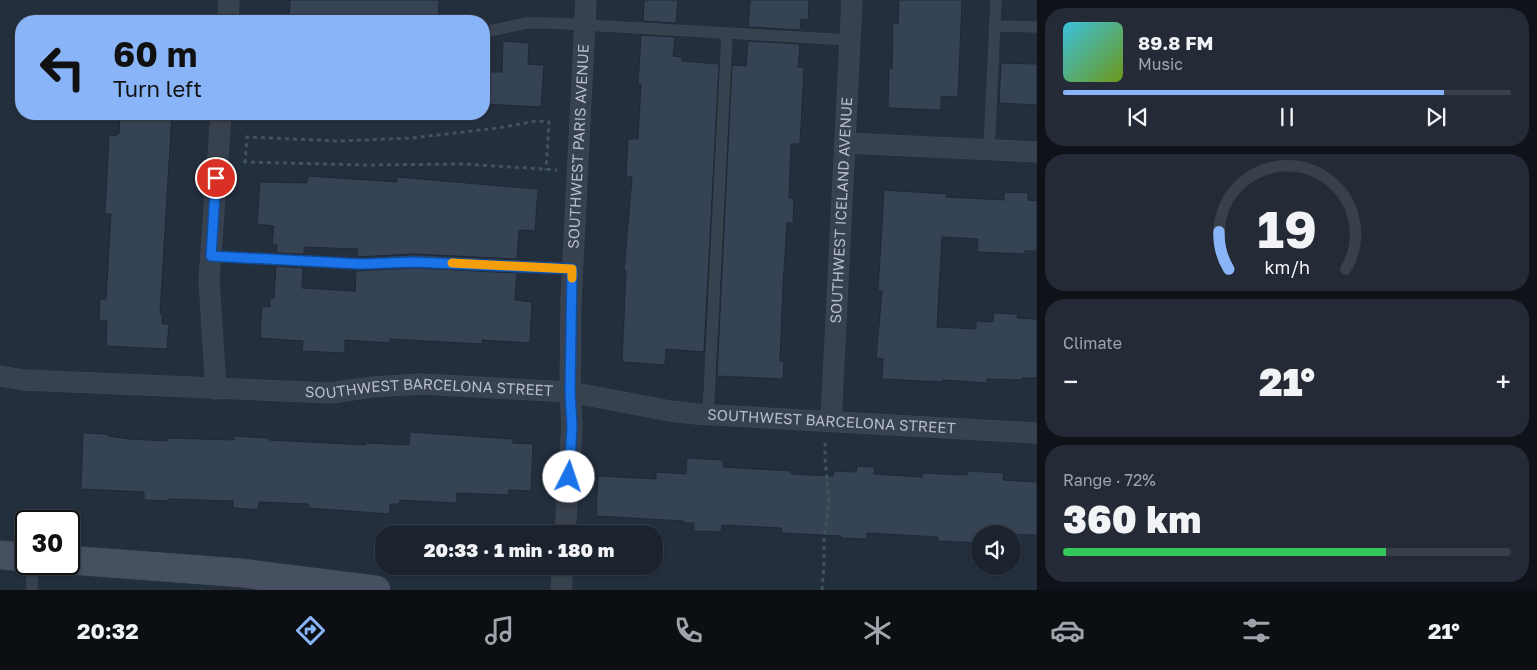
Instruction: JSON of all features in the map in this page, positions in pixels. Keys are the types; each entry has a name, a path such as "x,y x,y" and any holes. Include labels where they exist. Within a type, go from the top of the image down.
{"main road":[{"path":"0,556 15,557"},
{"path":"80,561 242,573 376,590"}],"street":[{"path":"228,15 229,0"},
{"name":"SOUTHWEST PARIS AVENUE","path":"566,525 572,426 570,392 572,269 586,0"},
{"name":"SOUTHWEST ICELAND AVENUE","path":"831,421 852,0"},
{"path":"216,389 209,280 220,120"},
{"path":"845,143 1037,152"},
{"name":"SOUTHWEST BARCELONA STREET","path":"0,376 24,380 330,393 373,387 420,384 570,392 670,411 708,415 1037,433"},
{"path":"561,590 562,575"}],"lane":[{"path":"989,150 996,0"},
{"path":"490,31 527,23 850,40"},
{"path":"994,26 1037,27"},
{"path":"708,415 728,34"},
{"path":"211,256 361,264 413,262 572,269"},
{"path":"32,575 32,590"}],"path":[{"path":"245,162 246,137 339,141 403,138 498,128 536,121 549,122 546,170"},
{"path":"217,162 365,165 462,164 578,172"},
{"path":"822,590 824,539 829,504 825,439 831,421"}],"building":[{"path":"290,0 439,0 438,15 289,15"},
{"path":"644,0 678,0 676,23 643,21"},
{"path":"750,0 809,0 808,20 801,19 800,30 748,27"},
{"path":"899,0 962,0 958,97 941,96 941,110 888,108 889,69 892,69 893,23 898,24"},
{"path":"641,35 675,37 673,56 682,57 682,61 719,64 704,352 666,349 665,365 622,362 626,271 624,271 632,177 626,177 628,139 638,139 641,84 638,84"},
{"path":"503,41 529,43 528,64 544,65 541,107 490,104 490,72 502,72"},
{"path":"748,41 800,44 798,67 804,67 800,144 791,144 789,198 794,198 793,223 787,223 783,286 780,361 784,361 783,379 717,376 732,65 746,66"},
{"path":"1001,63 1037,64 1037,105 999,103"},
{"path":"120,120 172,120 160,314 162,314 162,324 169,324 167,349 106,346 107,321 99,321 100,299 106,299 111,214 105,214 109,135 116,136 116,134 119,134"},
{"path":"308,176 397,182 397,177 538,189 535,231 519,230 517,259 413,254 357,257 358,249 304,247 304,254 277,253 277,245 272,244 274,226 257,224 260,182 307,183"},
{"path":"884,190 947,194 946,197 1004,200 1004,192 1028,193 1028,200 1037,201 1037,251 1025,251 1025,254 977,252 978,239 942,237 937,327 976,329 976,321 993,322 994,313 1018,314 1017,318 1037,319 1037,378 1022,378 1022,380 987,379 987,383 882,379 883,359 876,358 882,291 878,291"},
{"path":"276,266 303,268 302,288 355,291 356,271 413,268 517,273 515,300 532,302 530,343 482,340 482,344 390,339 390,343 345,340 345,353 302,351 303,341 260,338 262,306 270,307 270,298 274,298"},
{"path":"410,432 513,439 513,443 533,444 531,491 509,490 509,495 457,493 456,503 400,500 399,504 390,504 390,514 308,508 308,504 259,502 258,510 233,508 233,501 144,500 144,492 81,489 83,433 108,434 108,436 129,439 167,441 167,438 234,440 234,436 269,438 269,440 366,445 366,443 409,445"},
{"path":"687,458 723,460 723,467 791,471 791,474 833,476 834,471 856,472 857,466 875,467 874,474 922,477 923,473 967,475 967,471 1004,473 1003,480 1037,482 1037,535 1021,535 1021,525 971,525 971,543 937,541 938,537 867,533 867,539 841,538 841,536 781,533 782,528 722,525 721,532 694,531 694,523 683,523 683,521 596,516 598,476 656,479 656,472 686,474"}],"slow traffic":[{"path":"452,263 572,269 572,278"}],"route":[{"path":"216,178 211,256 361,264 413,262 572,269 570,392 572,426 569,477"}]}
